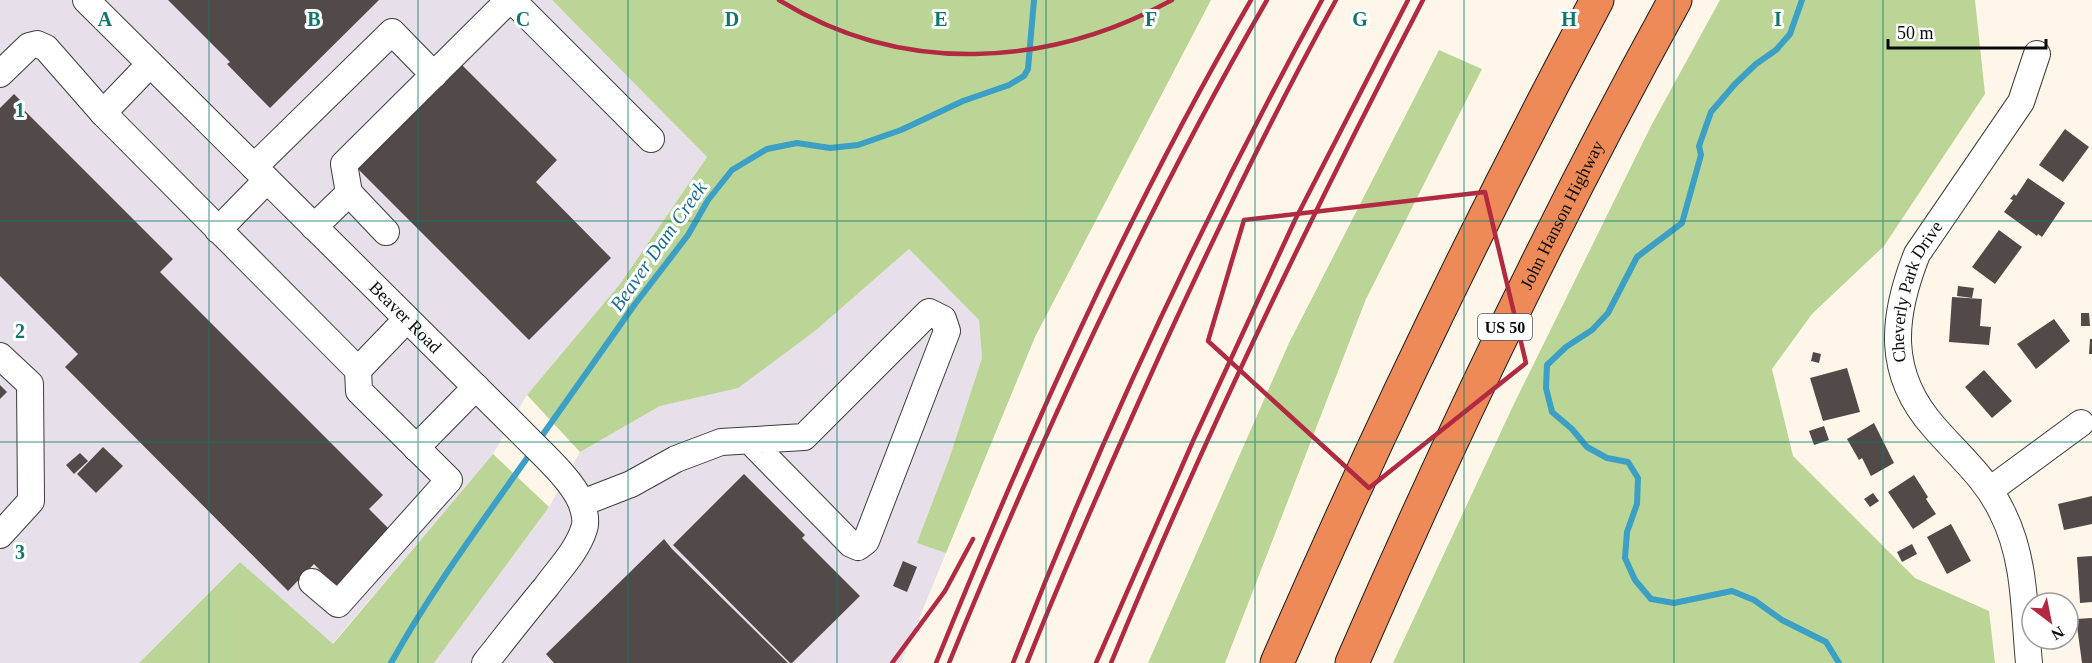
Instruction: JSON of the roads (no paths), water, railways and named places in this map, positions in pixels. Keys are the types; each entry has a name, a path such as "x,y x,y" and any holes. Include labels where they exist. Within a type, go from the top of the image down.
{"highway":[{"path":"1276,663 1417,353 1485,215 1597,0"},
{"name":"John Hanson Highway","path":"1352,663 1494,351 1560,218 1675,0"}],"street":[{"name":"Beaver Road","path":"86,0 518,429 563,476 582,503"},
{"path":"386,232 349,193 344,164 511,0 651,139"},
{"path":"219,230 260,173 392,32 434,75"},
{"path":"0,74 29,46 37,44 46,48 103,113 358,370 359,391 449,480 338,604 312,582"},
{"name":"Cheverly Park Drive","path":"2029,663 2026,613 2018,557 2003,512 1990,490 1919,409 1906,384 1899,362 1898,345 1899,314 1907,279 1917,254 2021,102 2037,54"},
{"path":"103,113 150,64"},
{"path":"314,227 349,193"},
{"path":"485,663 567,559 585,528 582,503 631,484 676,459 721,442 804,437 929,312 943,319 946,331 866,541 858,547 850,544 750,441"},
{"path":"358,370 407,319"},
{"path":"0,356 30,384 31,501 0,535"},
{"path":"416,448 476,387"},
{"path":"1990,490 2081,423"}],"waterway":[{"name":"Beaver Dam Creek","path":"539,440 635,304 688,235 708,200 732,170 767,149 797,143 830,148 858,145 901,130 963,101 1009,85 1024,76 1028,69 1034,0"},
{"path":"1802,0 1790,34 1776,50 1756,64 1735,84 1711,112 1699,146 1701,155 1682,223 1637,257 1608,313 1592,330 1566,347 1547,365 1546,388 1552,412 1572,429 1587,447 1607,458 1628,462 1638,478 1637,504 1627,532 1625,558 1635,580 1651,599 1674,603 1732,591 1754,600 1782,620 1826,642 1839,663"},
{"name":"Beaver Dam Creek","path":"391,663 441,582 532,451"}],"railway":[{"path":"779,0 826,25 875,42 925,51 975,54 1026,50 1076,39 1125,23 1172,0"},
{"path":"936,663 1007,493 1082,326 1163,161 1251,0"},
{"path":"949,663 984,578 1097,326 1178,162 1267,0"},
{"path":"1013,663 1082,494 1157,327 1237,162 1322,0"},
{"path":"1027,663 1059,584 1182,306 1267,130 1336,0"},
{"path":"1096,663 1193,441 1295,220 1408,0"},
{"path":"1111,663 1183,495 1260,328 1423,0"},
{"path":"892,663 945,591 973,539"}]}
